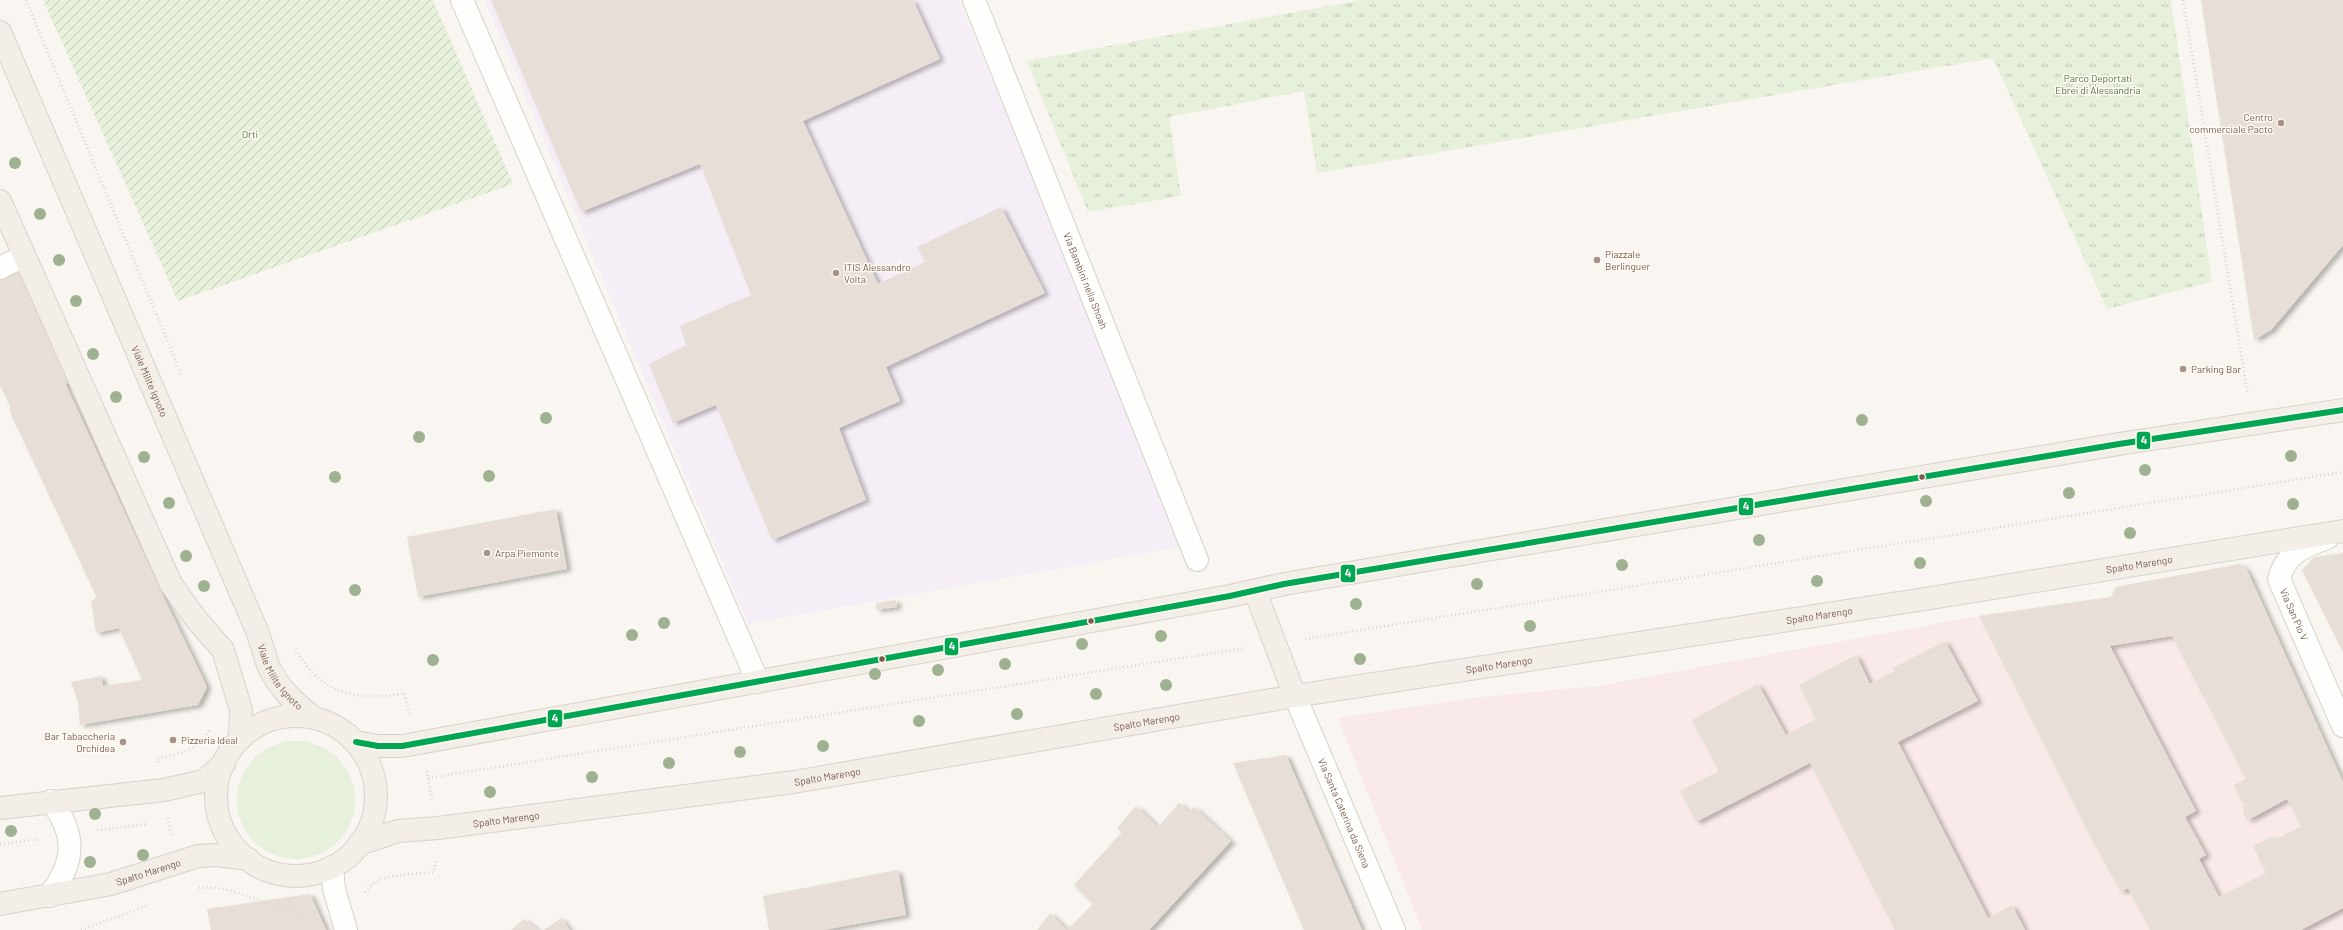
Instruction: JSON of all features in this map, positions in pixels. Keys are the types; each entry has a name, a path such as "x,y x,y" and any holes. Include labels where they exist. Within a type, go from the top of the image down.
{"main road":[{"name":"Viale Milite Ignoto","path":"0,32 254,624 268,664 288,695 314,718"},
{"path":"0,201 171,584 196,619 223,650 241,710 240,739"},
{"path":"356,742 390,746 419,743 1255,591 1291,582 2118,444 2343,410"},
{"name":"Spalto Marengo","path":"359,844 398,831 438,828 794,782 1295,696 1915,601 2343,532"},
{"path":"1255,591 1295,696"},
{"path":"0,808 51,801 164,790 203,781 224,764 240,739 255,728 273,720 294,716 314,718 334,725 356,742 370,766 376,792 375,806 370,826 359,844 348,856 332,867 313,874 294,875 275,872 248,859 229,838 220,820 217,792 224,764"},
{"name":"Spalto Marengo","path":"0,904 49,896 124,880 207,855 248,859"}],"street":[{"path":"462,0 758,682"},
{"name":"Via Bambini nella Shoah","path":"974,0 1198,560"},
{"path":"0,268 24,256"},
{"name":"Via San Pio V","path":"2343,532 2297,551 2286,561 2279,579 2343,726"},
{"name":"Via Santa Caterina da Siena","path":"1295,696 1394,930"},
{"path":"49,896 62,880 71,854 64,817 51,801"},
{"path":"332,867 334,889 343,922"}],"path":[{"path":"26,0 184,380"},
{"path":"2183,0 2248,395"},
{"path":"428,778 2343,472"},
{"path":"293,642 309,670 328,686 358,697 404,693 419,743 438,828 434,872 383,878 371,883 364,893 365,899"},
{"path":"212,722 208,731 194,747 186,752 157,759 182,893 201,888 216,888 298,913 343,922"},
{"path":"81,930 153,904"}],"shaded area":[{"name":"ITIS Alessandro Volta","path":"485,0 959,0 1185,546 748,624"},
{"path":"2240,564 2247,570 2343,782 2343,930 1422,930 1338,718 1482,697 1598,686 1979,616 2111,597 2116,587"}],"green space":[{"name":"Orti","path":"43,0 433,0 513,184 178,301"},
{"name":"Parco Deportati Ebrei di Alessandria","path":"1361,0 2171,0 2212,282 2107,309 1993,58 1317,173 1304,91 1169,117 1181,196 1088,212 1027,61"},
{"path":"296,741 319,745 338,758 351,777 355,800 351,823 338,842 319,855 296,859 273,855 254,842 241,823 237,800 241,777 254,758 273,745"}],"building":[{"path":"491,0 913,0 940,59 803,121 878,284 925,262 917,247 1001,207 1045,293 886,367 900,401 839,428 866,500 772,540 716,405 673,423 649,364 686,345 680,326 751,295 700,164 581,212"},
{"name":"Centro commerciale Pacto","path":"2201,0 2343,0 2343,245 2271,330 2254,340"},
{"path":"21,267 69,381 66,385 165,600 207,687 198,705 80,725 78,702 71,682 101,676 103,686 142,680 119,628 96,633 91,601 97,598 10,412 10,406 0,385 0,278"},
{"name":"Arpa Piemonte","path":"556,509 567,569 418,597 407,537"},
{"path":"2343,553 2343,652 2302,570 2314,557"},
{"path":"2240,564 2247,570 2343,782 2343,908 2301,930 2150,930 2128,888 2121,892 2094,843 1979,616 2111,597 2116,587","holes":["2172,636 2246,779 2234,785 2242,802 2247,800 2243,805 2244,815 2248,820 2287,799 2301,826 2275,840 2273,836 2253,846 2266,873 2219,897 2199,859 2206,855 2185,817 2196,811 2110,646"]},
{"path":"896,600 897,607 876,610 876,603"},
{"path":"1945,641 1978,701 1898,742 1988,918 2012,905 2025,930 1895,930 1810,763 1696,822 1680,791 1719,771 1692,720 1758,684 1786,735 1816,719 1799,685 1856,655 1870,684 1895,671 1893,668"},
{"path":"1286,755 1362,930 1304,930 1233,763"},
{"path":"1179,803 1189,812 1194,807 1231,841 1149,930 1067,930 1093,904 1074,885 1122,832 1117,828 1136,806 1158,827"},
{"path":"898,870 906,915 823,930 769,930 763,896"},
{"path":"310,894 326,930 211,930 207,909"},
{"path":"1050,913 1067,930 1037,930"},
{"path":"561,918 570,930 544,930"},
{"path":"524,919 538,930 511,930"}],"transit line":[{"name":"4","path":"356,742 378,746 402,746 1230,596 1284,584 2119,444 2343,410"}],"place":[{"name":"Centro commerciale Pacto","path":"2281,123"},
{"name":"Piazzale Berlinguer","path":"1597,260"},
{"name":"ITIS Alessandro Volta","path":"836,273"},
{"name":"Parking Bar","path":"2183,369"},
{"name":"Arpa Piemonte","path":"487,553"},
{"name":"Pizzeria Ideal","path":"173,740"},
{"name":"Bar Tabaccheria Orchidea","path":"123,742"}]}
